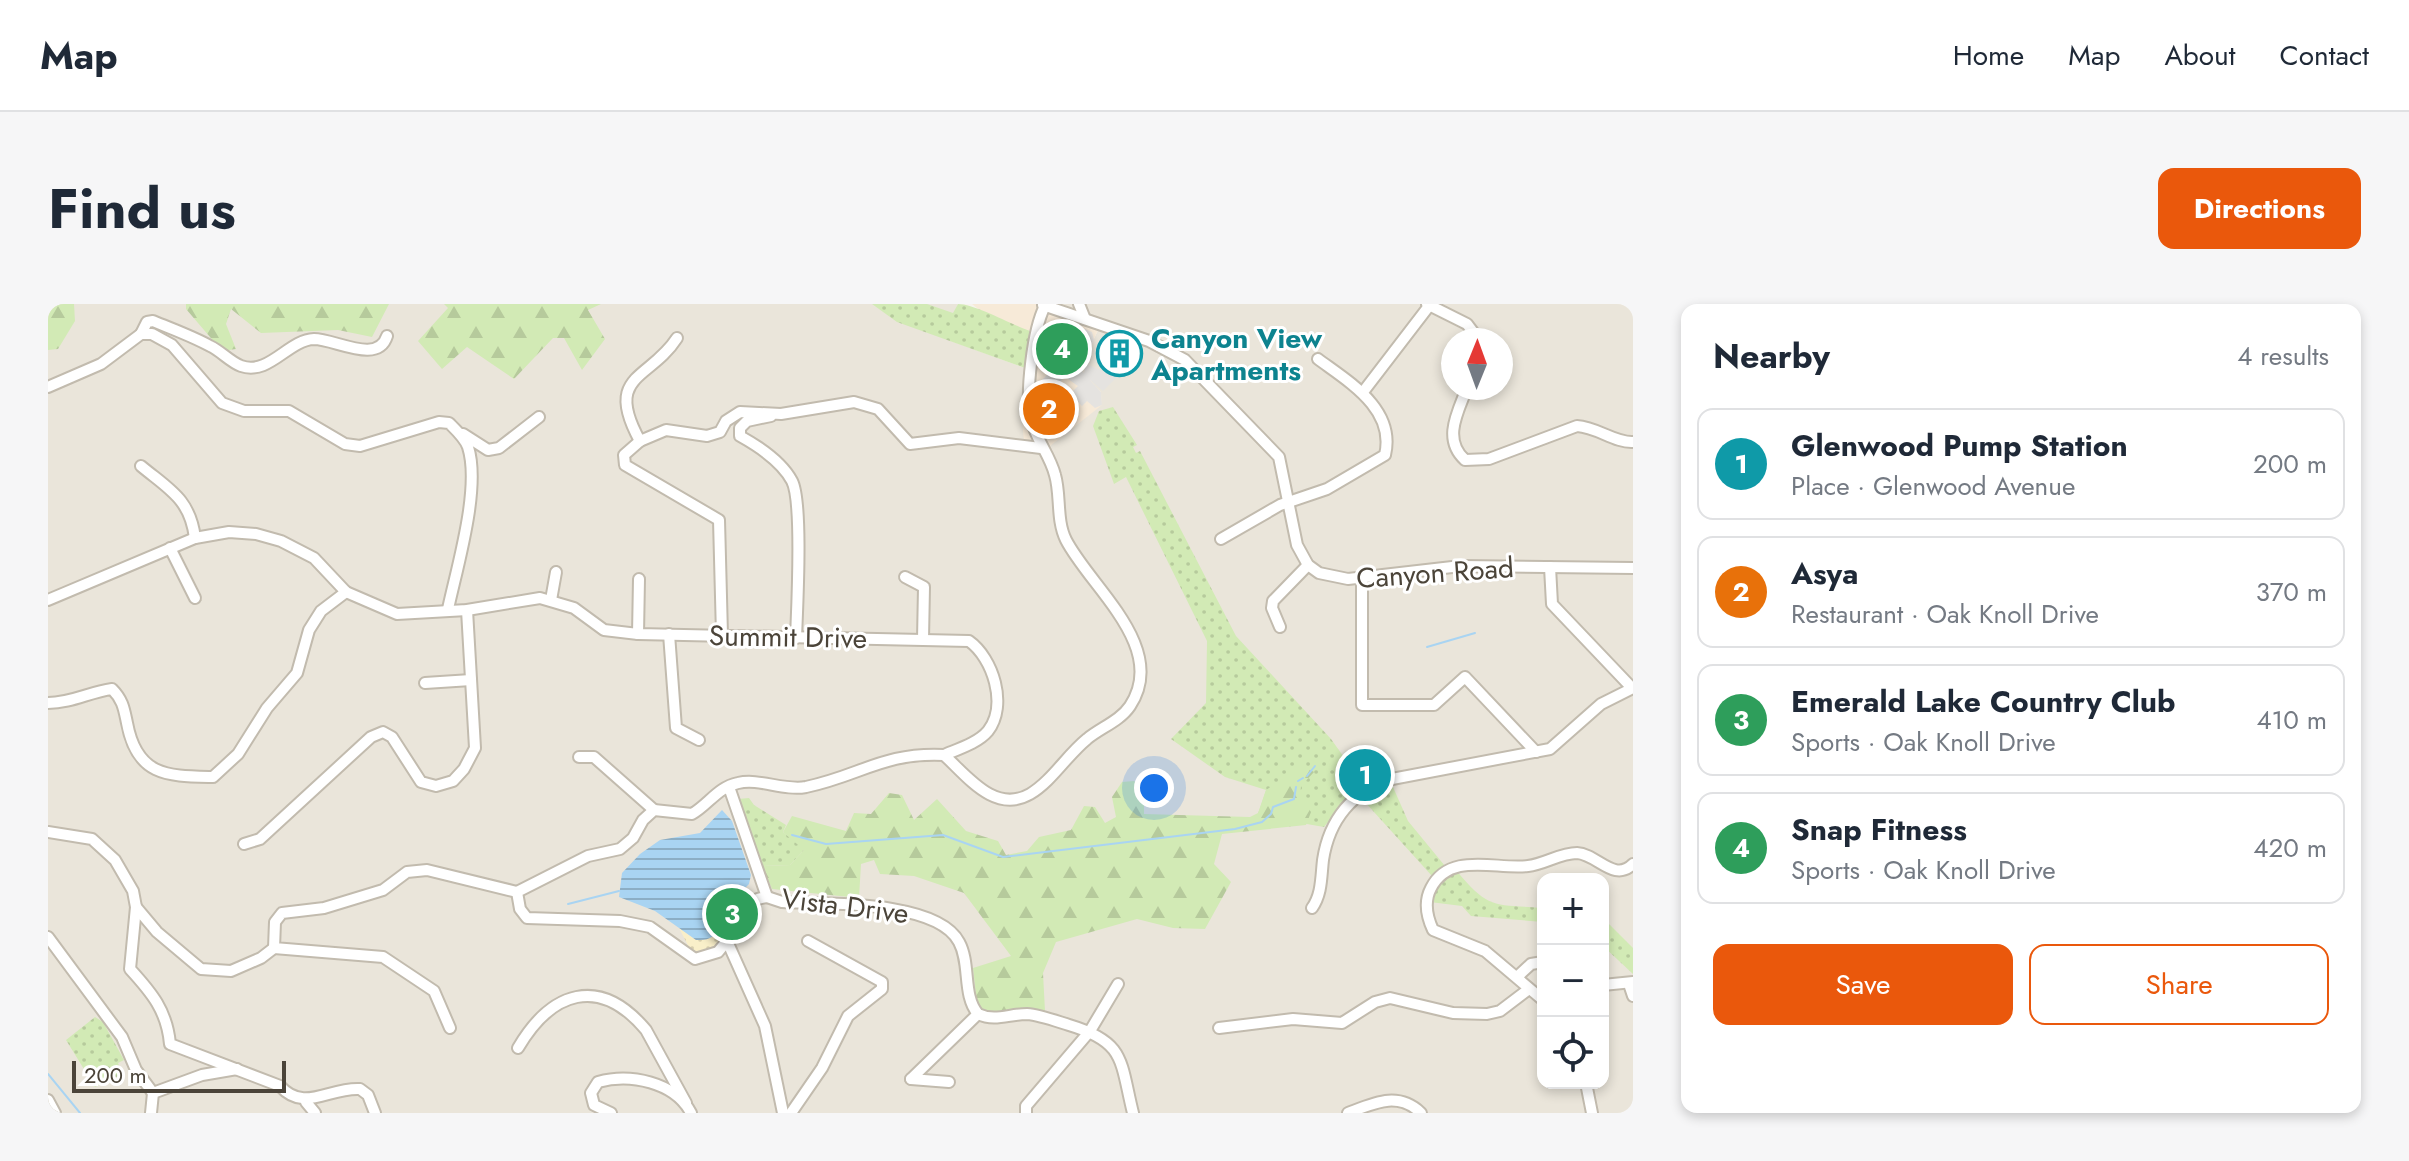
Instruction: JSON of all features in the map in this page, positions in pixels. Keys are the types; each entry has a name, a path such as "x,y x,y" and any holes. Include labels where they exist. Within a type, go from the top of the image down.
{"street":[{"path":"1079,304 1085,319"},
{"path":"579,757 594,757 654,810 692,814 729,787 742,782 782,788 808,786 892,757 944,755 990,797 1001,800 1024,797 1036,790 1088,739 1122,714 1137,692 1139,665 1133,638 1064,536 1056,477 1041,448 1029,402 1038,323 1045,305 1149,341 1185,360 1272,447 1284,467 1297,545 1308,565 1273,601 1272,608 1280,627"},
{"path":"1363,392 1428,305 1470,328"},
{"path":"48,387 101,364 141,334 147,322 153,321 211,346 242,367 263,366 298,343 316,339 370,351 381,346 387,336"},
{"path":"141,334 152,334 172,345 222,403 244,411 289,411 345,444 360,446 439,422 449,423 488,450 499,448 539,417"},
{"path":"640,441 626,417 627,394 641,369 670,349 677,338"},
{"path":"1221,539 1289,502 1327,489 1385,455 1384,428 1376,408 1363,392 1318,359"},
{"path":"1463,400 1452,430 1454,448 1465,460 1489,459 1577,426 1591,427 1623,442 1633,442"},
{"path":"796,638 799,566 793,482 767,454 740,436 740,428 747,421 854,402 878,409 910,444 959,438 1041,448"},
{"path":"722,635 719,520 625,465 624,455 640,441 666,430 707,436 720,432 726,421 740,412 781,414"},
{"path":"448,609 469,517 468,447 458,431"},
{"path":"141,466 181,499 192,513 195,538"},
{"path":"48,600 195,538 229,532 256,534 281,541 314,558 346,592 321,611 309,630 297,673 267,708 238,754 213,777 164,776 143,759 130,738 122,698 112,689 91,692 68,703 48,703"},
{"path":"170,548 195,598"},
{"name":"Canyon Road","path":"1308,565 1333,578 1362,579 1461,566 1633,568"},
{"path":"1312,908 1319,898 1325,849 1334,822 1348,804 1367,789 1392,779 1536,752 1560,744 1601,704 1632,688 1552,604 1550,567"},
{"path":"551,600 556,572"},
{"path":"905,577 924,587 923,639"},
{"path":"638,634 639,579"},
{"path":"1362,579 1362,705 1434,705 1465,677 1536,752"},
{"name":"Summit Drive","path":"346,592 397,614 467,610 529,598 551,600 574,608 604,630 638,634 969,641 982,651 991,665 995,686 993,721 986,733 944,755"},
{"path":"244,844 260,839 362,745 383,732 392,737 421,782 436,786 453,781 464,769 475,748 467,610"},
{"path":"669,634 676,728 699,740"},
{"path":"425,683 471,680"},
{"path":"517,892 520,909 527,918 620,921 650,927 695,959 718,952 727,941 742,907 755,898 767,897 729,787"},
{"path":"274,948 275,922 282,913 324,908 383,890 407,872 427,870 517,892 588,856 620,849 633,838 643,820 654,810"},
{"path":"48,832 92,839 115,860 133,891 136,907 131,927 130,969 158,1000 168,1022 170,1044 280,1086 288,1096 306,1102 315,1113"},
{"path":"1537,995 1485,951 1440,936 1433,930 1428,919 1428,893 1441,874 1467,865 1525,867 1575,853 1585,854 1613,870 1622,870 1633,864"},
{"name":"Vista Drive","path":"767,897 782,902 912,913 936,921 959,941 968,973 970,1001 978,1014"},
{"path":"136,907 157,932 201,969 231,971 261,958 274,948 383,957 434,991 450,1028"},
{"path":"48,937 122,1037 136,1070 153,1093 151,1113"},
{"path":"727,941 765,1026 783,1113"},
{"path":"791,1113 822,1068 848,1016 882,989 882,982 872,975 808,941"},
{"path":"1517,977 1531,964 1537,963"},
{"path":"1609,985 1631,983 1633,996"},
{"path":"1023,1111 1090,1031 1118,984"},
{"path":"1219,1028 1293,1019 1342,1023 1375,1002 1390,998 1443,1011 1487,1014 1500,1011 1529,989"},
{"path":"518,1048 533,1024 558,1002 574,997 601,997 638,1020 646,1030 688,1108"},
{"path":"949,1082 911,1079 978,1014 997,1019 1027,1014 1090,1031 1109,1042 1118,1055 1133,1113"},
{"path":"153,1093 202,1075 239,1068"},
{"path":"611,1113 594,1105 591,1093 598,1082 615,1077 662,1085 688,1108"},
{"path":"306,1102 355,1088 368,1095 375,1113"},
{"path":"1587,1089 1592,1113"},
{"path":"48,1100 55,1113"},
{"path":"1348,1113 1387,1100 1406,1102 1421,1113"}],"shaded area":[{"path":"48,304 958,304 943,338 1025,368 1021,407 1026,432 1101,392 1080,370 1098,330 1063,304 1633,304 1633,1113 48,1113"},
{"path":"972,304 1063,304 1098,330 1080,370 1101,392 1102,405 1050,446 1024,442 1021,407 1030,332 987,316"},
{"path":"1085,329 1092,332 1094,340 1080,370 1084,373 1086,364 1117,377 1103,391 1089,379 1101,392 1102,405 1095,408 1087,401 1082,406 1070,394 1078,386 1065,377 1056,386 1060,390 1044,407 1036,395 1040,391 1037,385 1053,369 1040,364 1042,354 1045,350 1072,358 1081,341 1077,339 1078,334"}],"green space":[{"path":"48,304 74,304 75,321 58,349 48,350"},
{"path":"186,304 389,304 372,337 338,330 261,333 231,309 226,324 236,349 222,351 186,309"},
{"path":"444,304 601,304 588,310 605,339 582,370 564,338 553,338 514,379 467,347 442,369 418,341 448,308"},
{"path":"872,304 927,304 953,313 958,304 983,311 1030,331 1025,368 897,322"},
{"path":"1113,407 1137,445 1133,447 1136,453 1140,451 1236,636 1331,739 1361,781 1324,827 1301,823 1271,828 1258,814 1266,790 1225,777 1171,739 1206,703 1207,641 1126,477 1114,484 1093,426 1099,411"},
{"path":"1303,766 1314,772 1301,786 1300,797 1311,812 1306,825 1222,834 1214,864 1231,882 1205,929 1173,928 1137,919 1056,942 1043,973 1045,1011 986,1011 977,1006 973,968 1011,956 964,893 914,876 880,874 874,860 861,864 859,898 772,889 762,866 790,865 804,850 783,832 792,816 846,831 854,813 871,814 889,793 902,795 914,820 937,799 966,831 998,841 1006,855 1027,851 1039,837 1071,830 1084,806 1095,807 1105,823 1116,817 1112,797 1122,782 1134,781 1144,793 1144,814 1250,817 1258,813 1266,790"},
{"path":"1393,787 1408,821 1445,866 1432,876 1364,801"},
{"path":"749,798 754,805 786,825 783,832 805,849 790,865 762,866 738,799"},
{"path":"1456,870 1485,899 1502,905 1537,908 1537,922 1471,916 1462,906 1430,902 1438,881"},
{"path":"1609,924 1633,948 1633,974 1609,952"},
{"path":"95,1017 103,1022 124,1060 118,1063 123,1074 95,1087 66,1040"}],"sand":[{"path":"729,904 727,923 721,938 710,948 691,951 679,928 696,940 705,940 716,933"}],"water":[{"path":"722,810 732,821 751,875 749,884 737,896 724,897 728,904 716,933 705,940 696,940 655,911 619,897 622,873 640,854 660,840 700,833"}],"waterway":[{"path":"1427,647 1475,633"},
{"path":"1307,776 1315,766"},
{"path":"1298,781 1303,778"},
{"path":"792,835 826,844 943,835 1003,857 1235,829 1262,822 1271,814 1273,807 1294,799 1296,787"},
{"path":"568,904 619,891"},
{"path":"48,1074 80,1113"}],"place":[{"name":"Snap Fitness","path":"1062,349"},
{"name":"Canyon View Apartments","path":"1120,354"},
{"name":"Asya","path":"1049,409"},
{"name":"Glenwood Pump Station","path":"1365,775"},
{"name":"Emerald Lake Country Club","path":"732,914"}]}
